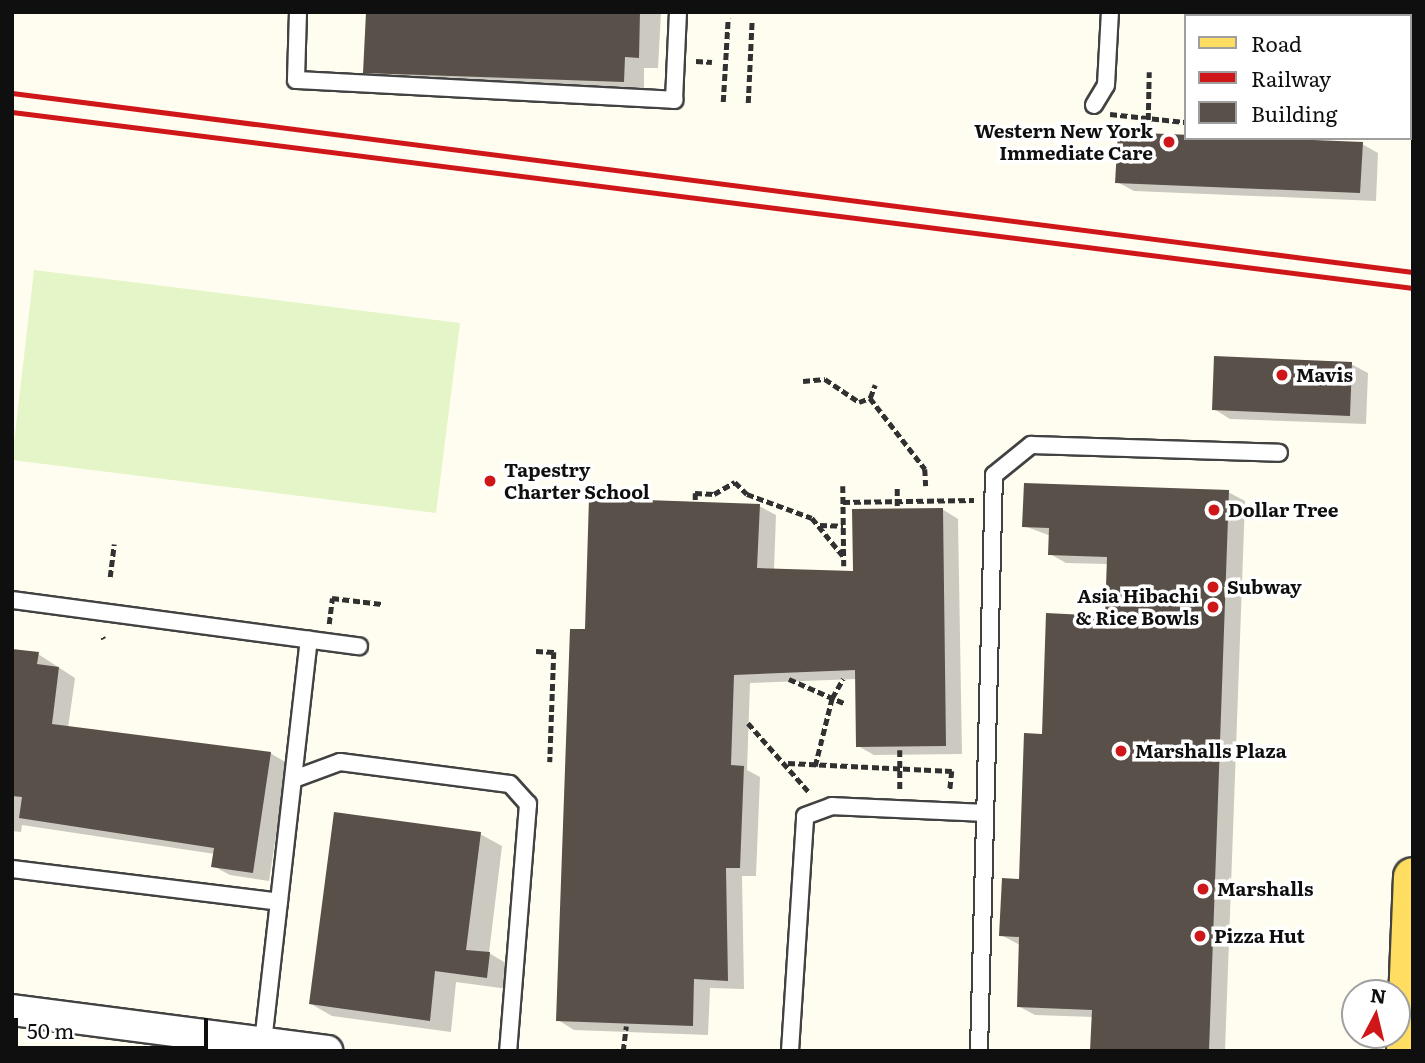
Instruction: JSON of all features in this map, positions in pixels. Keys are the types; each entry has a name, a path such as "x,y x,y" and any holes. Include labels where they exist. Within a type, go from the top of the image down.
{"main road":[{"path":"1406,1051 1413,877"}],"street":[{"path":"12,1010 327,1051"}],"lane":[{"path":"298,12 296,80 674,100 678,12"},
{"path":"1094,105 1106,85 1110,12"},
{"path":"979,1051 994,475 1031,445 1279,453"},
{"path":"12,600 359,646"},
{"path":"263,1042 309,640"},
{"path":"293,779 340,762 510,784 528,804 508,1051"},
{"path":"790,1051 805,816 832,806 985,813"},
{"path":"12,869 279,902"}],"path":[{"path":"723,102 727,18"},
{"path":"748,103 752,19"},
{"path":"694,61 712,62"},
{"path":"1147,120 1149,72"},
{"path":"1119,119 1184,122"},
{"path":"803,381 825,379 854,400 870,398"},
{"path":"870,398 874,385"},
{"path":"870,398 925,469 926,486"},
{"path":"695,500 695,493 713,497 735,482 747,494 820,525 843,526"},
{"path":"843,486 844,566"},
{"path":"897,486 897,504"},
{"path":"842,502 897,504 965,500"},
{"path":"820,525 844,557"},
{"path":"110,577 114,544"},
{"path":"331,605 332,598 382,604"},
{"path":"536,651 554,652 550,762"},
{"path":"789,679 846,704"},
{"path":"815,766 832,698 843,679"},
{"path":"748,723 788,763 810,794"},
{"path":"900,750 900,794"},
{"path":"788,763 952,771 951,791"},
{"path":"624,1051 626,1027"}],"green space":[{"path":"34,270 460,323 436,513 12,460"}],"building":[{"path":"366,12 640,12 639,58 625,57 624,82 363,73"},
{"path":"1118,132 1184,135 1184,140 1363,142 1360,193 1115,183"},
{"name":"Mavis","path":"1214,356 1352,362 1350,416 1212,410"},
{"name":"Marshalls Plaza","path":"1024,483 1229,490 1209,1051 1090,1051 1092,1010 1017,1007 1019,937 999,936 1002,878 1019,879 1024,733 1042,734 1046,613 1105,616 1107,557 1048,555 1049,528 1022,527"},
{"name":"Tapestry Charter School","path":"589,498 760,504 757,568 853,571 852,509 943,508 946,746 856,747 855,670 734,675 731,765 744,766 740,868 726,868 728,981 694,979 693,1026 556,1021 570,629 585,629"},
{"path":"12,649 39,652 37,664 59,667 52,724 271,752 253,873 211,867 214,848 19,818 22,797 12,796"},
{"path":"334,812 481,832 466,950 490,952 487,978 435,971 430,1021 309,1004"}],"railway":[{"path":"12,93 1413,272"},
{"path":"12,112 1413,288"}],"place":[{"name":"Western New York Immediate Care","path":"1169,142"},
{"name":"Mavis","path":"1282,375"},
{"name":"Tapestry Charter School","path":"490,481"},
{"name":"Dollar Tree","path":"1214,510"},
{"name":"Subway","path":"1213,587"},
{"name":"Asia Hibachi & Rice Bowls","path":"1213,607"},
{"name":"Marshalls Plaza","path":"1121,751"},
{"name":"Marshalls","path":"1203,889"},
{"name":"Pizza Hut","path":"1200,936"}]}
